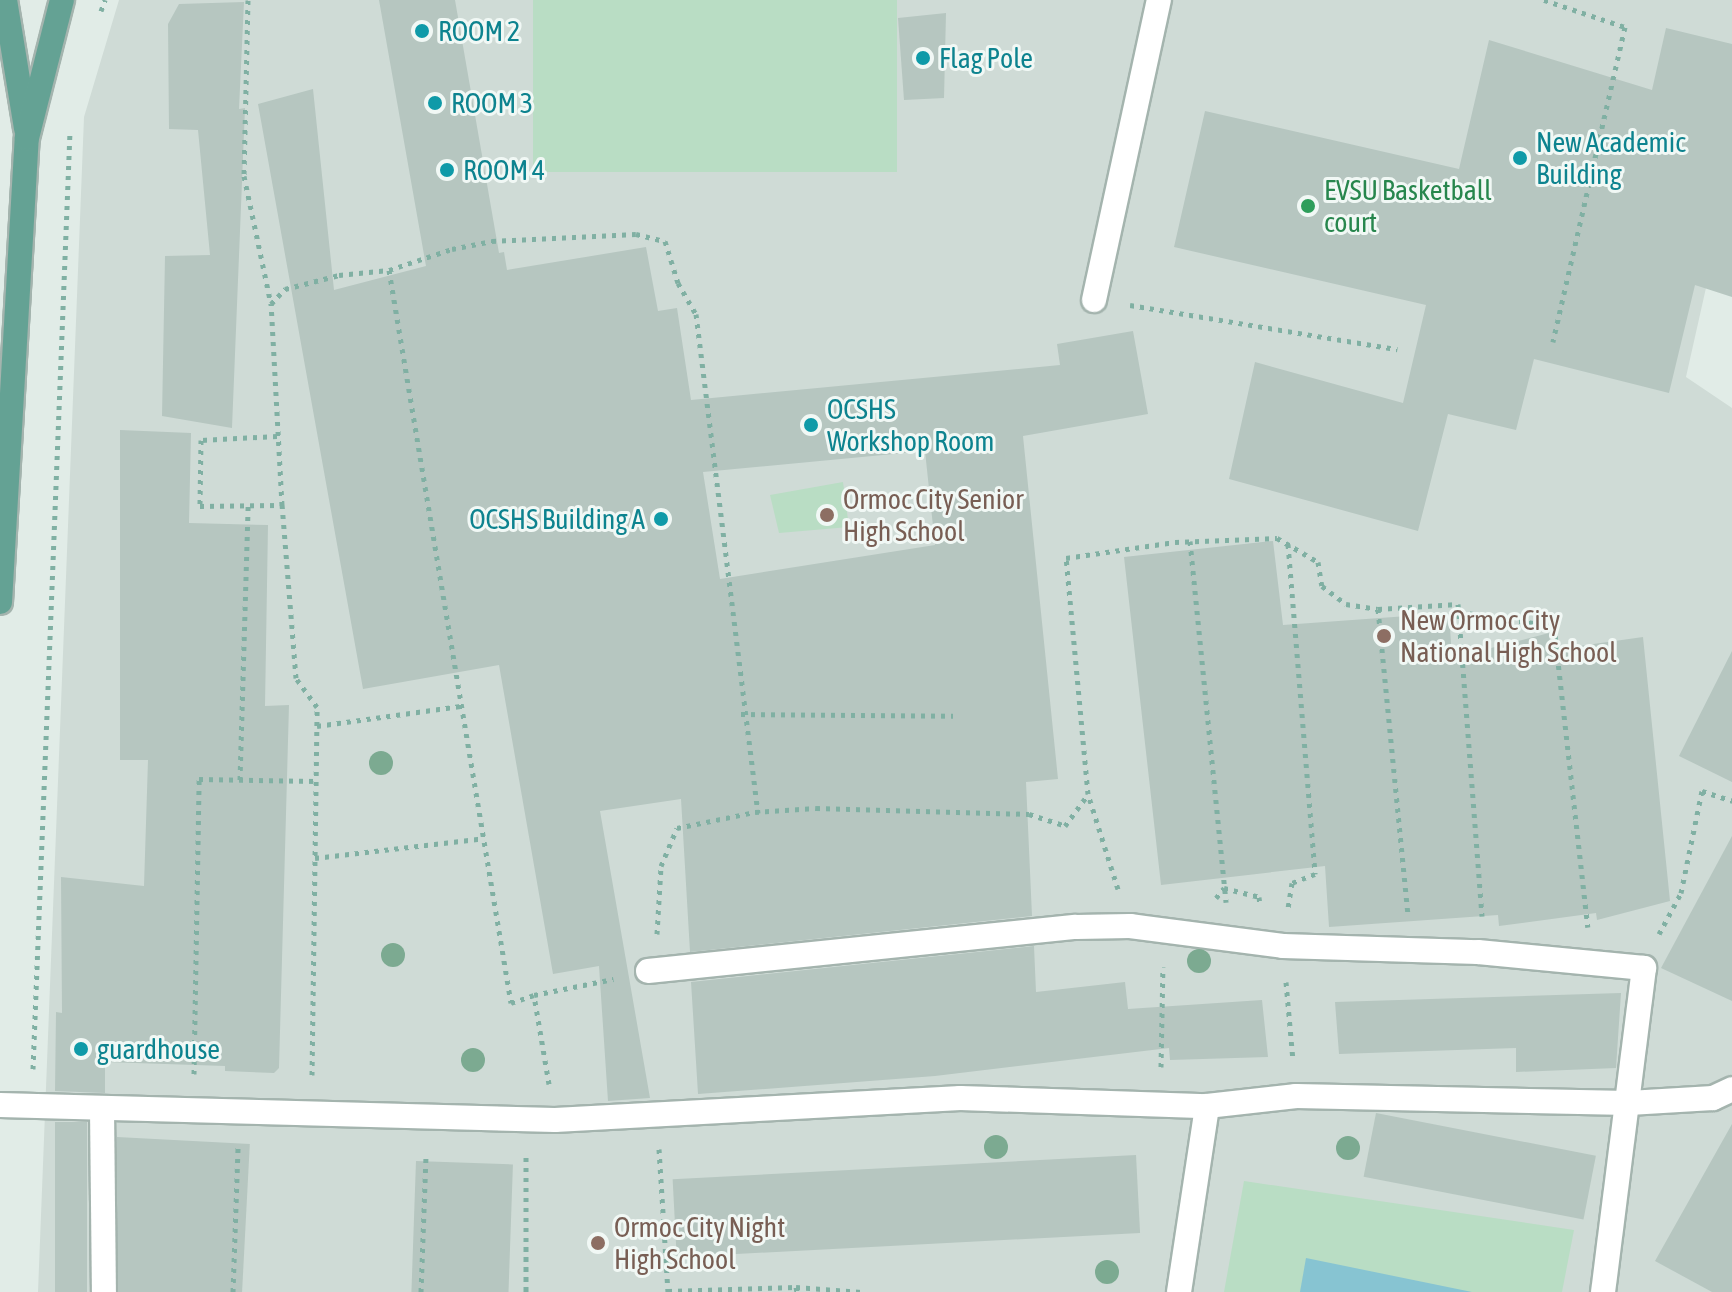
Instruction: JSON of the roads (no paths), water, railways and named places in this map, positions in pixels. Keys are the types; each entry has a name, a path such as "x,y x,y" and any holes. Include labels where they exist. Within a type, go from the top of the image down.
{"main road":[{"path":"5,0 27,138"},
{"path":"0,602 27,138 62,0"}],"lane":[{"path":"1094,300 1159,0"},
{"path":"648,971 1076,927 1130,926 1283,946 1478,952 1644,968 1603,1292"},
{"path":"0,1105 239,1114 555,1120 960,1098 1207,1106 1296,1096 1629,1103 1713,1098 1732,1089"},
{"path":"1179,1292 1207,1106"},
{"path":"102,1108 104,1292"}],"water":[{"path":"1306,1258 1472,1292 1300,1292"}],"place":[{"name":"ROOM 2","path":"422,31"},
{"name":"Flag Pole","path":"923,58"},
{"name":"ROOM 3","path":"435,103"},
{"name":"New Academic Building","path":"1520,158"},
{"name":"ROOM 4","path":"447,170"},
{"name":"EVSU Basketball court","path":"1308,206"},
{"name":"OCSHS Workshop Room","path":"811,425"},
{"name":"Ormoc City Senior High School","path":"827,515"},
{"name":"OCSHS Building A","path":"661,519"},
{"name":"New Ormoc City National High School","path":"1384,636"},
{"name":"guardhouse","path":"81,1049"},
{"name":"Ormoc City Night High School","path":"598,1243"}]}
